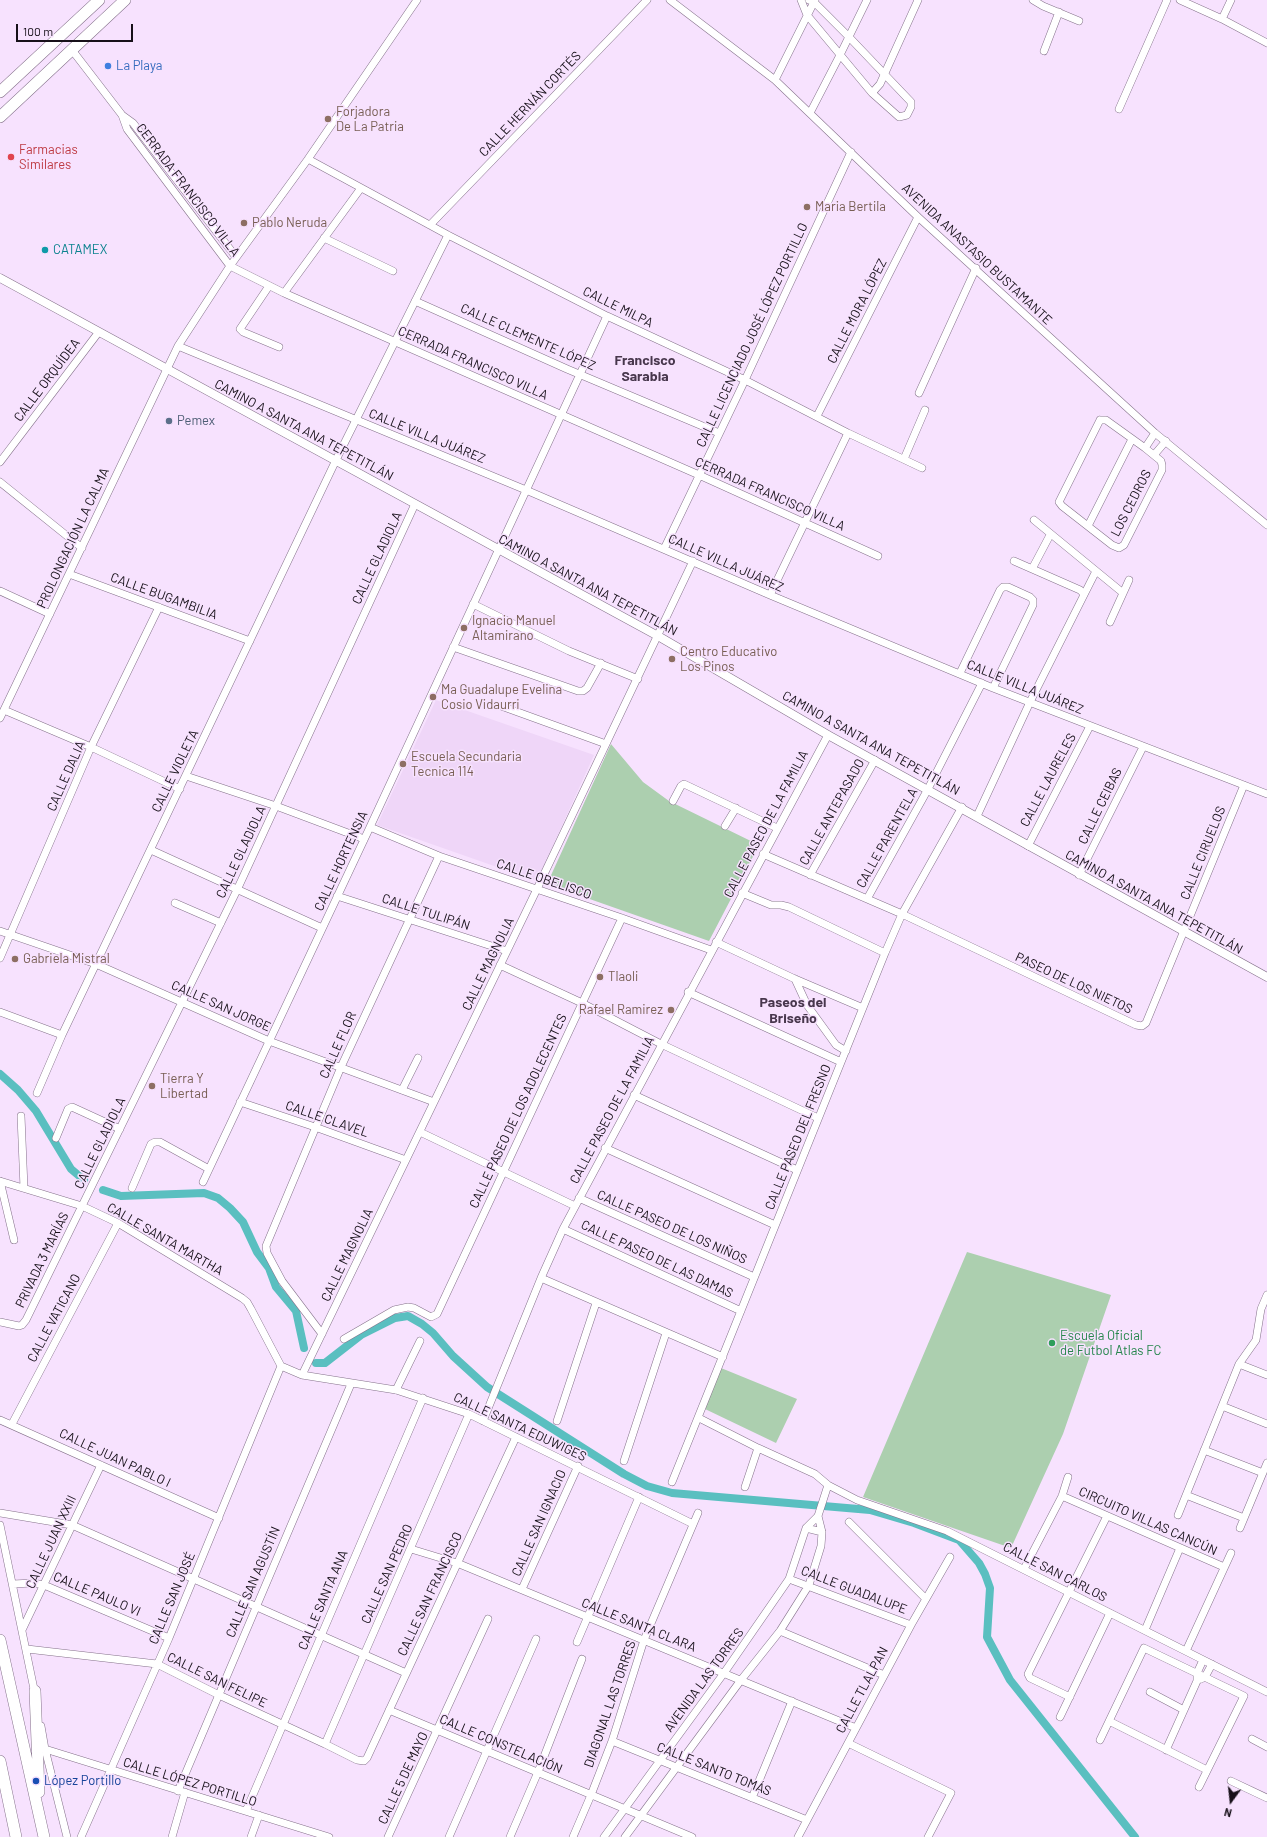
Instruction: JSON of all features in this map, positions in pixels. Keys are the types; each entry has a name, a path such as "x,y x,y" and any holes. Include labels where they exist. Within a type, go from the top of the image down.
{"highway":[{"path":"0,92 99,0"},
{"path":"0,117 125,0"},
{"path":"0,1640 44,1837"},
{"path":"34,1691 40,1807 39,1814 51,1837"},
{"path":"0,1761 16,1837"},
{"path":"7,1837 13,1820"}],"street":[{"name":"PROLONGACIÓN LA CALMA","path":"0,718 178,346 236,257 308,159 417,0"},
{"name":"CALLE HERNÁN CORTÉS","path":"430,225 647,0"},
{"name":"AVENIDA ANASTASIO BUSTAMANTE","path":"670,0 775,80 918,217 976,268 1023,313 1155,433 1267,526"},
{"path":"775,80 807,15 812,1 849,36 911,102 912,107 907,115 900,117 872,93 807,15 801,0"},
{"path":"810,113 866,0"},
{"path":"872,93 880,84 918,0"},
{"path":"1033,0 1044,3 1079,21"},
{"path":"1119,109 1167,0"},
{"path":"1180,0 1222,19 1267,44"},
{"path":"1222,19 1231,0"},
{"path":"1044,51 1059,12"},
{"name":"CERRADA FRANCISCO VILLA","path":"72,50 122,115 133,123 236,257"},
{"name":"CERRADA FRANCISCO VILLA","path":"122,115 127,129 230,266 284,293 699,475 878,556"},
{"name":"CALLE LICENCIADO JOSÉ LÓPEZ PORTILLO","path":"664,549 745,380 851,152"},
{"name":"CALLE MILPA","path":"308,159 430,225 607,316 745,380 848,433 922,468"},
{"path":"284,293 361,188"},
{"name":"CALLE MORA LÓPEZ","path":"817,416 918,217"},
{"path":"336,460 448,234"},
{"path":"324,238 393,271"},
{"path":"919,393 976,268"},
{"name":"CAMINO A SANTA ANA TEPETITLÁN","path":"0,278 658,636 828,735 928,789 1079,875 1267,977"},
{"path":"269,286 240,329 243,332 278,347"},
{"name":"CALLE CLEMENTE LÓPEZ","path":"415,301 719,434"},
{"name":"CALLE HORTENSIA","path":"203,1182 370,827 607,316"},
{"name":"CALLE ORQUÍDEA","path":"0,462 98,332"},
{"name":"CALLE VILLA JUÁREZ","path":"178,346 526,490 770,595 993,688 1267,794"},
{"path":"904,459 925,410"},
{"name":"LOS CEDROS","path":"1106,420 1145,448 1161,461 1162,470 1122,547 1115,547 1060,504 1060,498 1099,422 1106,420"},
{"path":"770,595 803,523 848,433"},
{"path":"1145,448 1155,433"},
{"path":"1088,526 1132,439"},
{"path":"1154,455 1166,441"},
{"name":"CALLE VIOLETA","path":"36,1093 62,1035 336,460"},
{"path":"0,482 82,548"},
{"name":"CALLE GLADIOLA","path":"82,1206 237,890 415,504"},
{"path":"1034,520 1050,535 1123,593"},
{"path":"1032,569 1050,535"},
{"name":"CALLE MAGNOLIA","path":"302,1376 638,679 693,561"},
{"path":"1014,561 1080,590 1084,594"},
{"path":"976,816 1030,702 1096,571"},
{"name":"CALLE BUGAMBILIA","path":"69,574 250,641"},
{"path":"1110,622 1129,580"},
{"path":"960,674 1000,590 1003,587 1025,594 1034,600 1033,605 993,688"},
{"path":"0,590 50,614"},
{"path":"473,604 569,651 638,679"},
{"name":"CALLE DALIA","path":"0,958 92,747 159,607"},
{"path":"453,647 578,691 583,691 587,688 601,663"},
{"name":"CALLE PARENTELA","path":"867,899 928,789 982,683"},
{"path":"501,706 606,744"},
{"path":"4,710 92,747 180,789"},
{"name":"CALLE LAURELES","path":"1028,846 1090,726"},
{"name":"CALLE PASEO DE LA FAMILIA","path":"483,1421 540,1278 563,1229 688,992 828,735"},
{"name":"CALLE CEIBAS","path":"1079,875 1143,747"},
{"name":"CALLE ANTEPASADO","path":"810,876 875,760"},
{"path":"186,776 276,806 364,839"},
{"path":"673,801 681,786 684,784 777,828"},
{"name":"CALLE CIRUELOS","path":"1184,931 1244,785"},
{"path":"724,826 736,808"},
{"name":"CALLE PASEO DEL FRESNO","path":"672,1482 885,953 902,914 962,808"},
{"name":"CALLE OBELISCO","path":"370,827 438,856 622,918 711,950"},
{"path":"151,850 322,928"},
{"name":"PASEO DE LOS NIETOS","path":"763,854 810,876 902,914 1138,1026 1146,1023 1184,931"},
{"name":"CALLE FLOR","path":"322,1334 282,1281 267,1253 266,1246 341,1067 438,856"},
{"path":"742,893 770,905 782,905 789,907 885,953"},
{"name":"CALLE TULIPÁN","path":"337,896 507,951"},
{"path":"175,903 221,923"},
{"name":"CALLE PASEO DE LOS ADOLECENTES","path":"344,1339 394,1310 408,1307 414,1308 431,1317 437,1314 502,1171 622,918"},
{"name":"CALLE SAN JORGE","path":"0,931 96,964 269,1041 434,1102"},
{"path":"716,942 863,1008"},
{"path":"500,965 582,1003 661,1044 818,1118"},
{"path":"796,979 807,1005 836,1045 846,1051"},
{"path":"688,992 840,1062"},
{"path":"0,1012 62,1035"},
{"path":"402,1090 418,1058"},
{"path":"634,1095 797,1170"},
{"name":"CALLE CLAVEL","path":"240,1102 406,1160"},
{"path":"56,1138 70,1107 120,1129"},
{"path":"21,1116 24,1188"},
{"path":"420,1132 575,1206"},
{"path":"132,1188 151,1144 155,1142 160,1142 209,1169"},
{"path":"605,1148 775,1225"},
{"path":"0,1181 14,1240"},
{"name":"CALLE SANTA MARTHA","path":"0,1181 82,1206 118,1223 247,1302 281,1366"},
{"name":"CALLE PASEO DE LOS NIÑOS","path":"579,1198 754,1277"},
{"name":"PRIVADA 3 MARÍAS","path":"0,1322 19,1326 24,1323 82,1206"},
{"name":"CALLE VATICANO","path":"12,1424 118,1223"},
{"name":"CALLE PASEO DE LAS DAMAS","path":"563,1229 741,1311"},
{"path":"540,1278 722,1357"},
{"path":"1178,1515 1239,1364 1256,1340 1267,1295"},
{"path":"557,1421 596,1303"},
{"path":"624,1461 666,1333"},
{"path":"396,1390 420,1342"},
{"path":"1239,1364 1267,1375"},
{"name":"CALLE SANTA EDUWIGES","path":"281,1366 302,1376 396,1390 469,1414 578,1466 693,1524"},
{"name":"CALLE SAN JOSÉ","path":"81,1837 169,1638 281,1366"},
{"name":"CALLE SAN AGUSTÍN","path":"172,1837 182,1792 218,1695 351,1384"},
{"name":"CALLE SANTA ANA","path":"246,1812 423,1398"},
{"path":"1222,1406 1267,1424"},
{"name":"CALLE SAN PEDRO","path":"325,1744 469,1414"},
{"name":"CALLE SAN CARLOS","path":"699,1418 758,1448 815,1474 828,1485 857,1500 946,1531 1267,1692"},
{"name":"CALLE JUAN PABLO I","path":"0,1420 12,1424 219,1518"},
{"name":"CALLE SAN FRANCISCO","path":"364,1761 367,1758 516,1437"},
{"path":"745,1487 758,1448"},
{"path":"1204,1450 1263,1473"},
{"path":"1240,1528 1267,1462"},
{"name":"CALLE JUAN XXIII","path":"22,1630 100,1465"},
{"name":"CALLE SAN IGNACIO","path":"522,1589 578,1466"},
{"path":"1024,1569 1062,1496 1068,1478"},
{"name":"AVENIDA LAS TORRES","path":"604,1837 724,1673 789,1578 806,1528 819,1512 828,1485"},
{"path":"1186,1495 1244,1518"},
{"name":"CIRCUITO VILLAS CANCÚN","path":"1062,1496 1224,1567"},
{"path":"576,1642 639,1497"},
{"path":"625,1837 741,1680 780,1631 810,1585 821,1546 822,1532 819,1512"},
{"path":"0,1513 72,1525 406,1673"},
{"name":"DIAGONAL LAS TORRES","path":"573,1837 612,1741 644,1640 698,1514"},
{"path":"1070,1697 1030,1678 1028,1675 1107,1516"},
{"path":"848,1522 926,1599"},
{"path":"0,1525 27,1649 45,1749 67,1837"},
{"path":"806,1528 822,1532"},
{"path":"1145,1630 1180,1548"},
{"name":"CALLE SANTA CLARA","path":"411,1549 457,1563 522,1589 856,1728"},
{"path":"1186,1651 1231,1553"},
{"name":"CALLE TLALPAN","path":"798,1837 911,1624 950,1557"},
{"name":"CALLE GUADALUPE","path":"789,1578 911,1624"},
{"name":"CALLE PAULO VI","path":"13,1584 33,1583 44,1585 169,1638"},
{"path":"1060,1717 1110,1613"},
{"name":"CALLE 5 DE MAYO","path":"388,1837 488,1619"},
{"path":"780,1631 884,1675"},
{"path":"449,1837 536,1639"},
{"path":"1100,1740 1144,1648 1197,1673 1244,1696 1199,1787"},
{"name":"CALLE SAN FELIPE","path":"27,1649 157,1664 218,1695 357,1760 364,1761"},
{"path":"510,1837 538,1772 582,1659"},
{"path":"1166,1750 1198,1681 1197,1673 1203,1660"},
{"path":"1198,1681 1205,1677 1212,1664"},
{"path":"1150,1692 1184,1710"},
{"path":"752,1798 792,1701"},
{"name":"CALLE CONSTELACIÓN","path":"389,1710 692,1837"},
{"path":"1109,1721 1207,1770"},
{"path":"1252,1740 1267,1747"},
{"name":"CALLE SANTO TOMÁS","path":"612,1741 807,1820"},
{"path":"848,1743 951,1793 928,1837"},
{"name":"CALLE LÓPEZ PORTILLO","path":"45,1749 326,1837"},
{"path":"1231,1780 1267,1798"},
{"path":"251,1837 259,1815"}],"shaded area":[{"path":"436,700 594,755 537,881 377,825"}],"green space":[{"path":"611,744 643,782 669,801 759,845 709,941 547,884"},
{"path":"967,1252 1111,1295 1063,1434 1011,1548 863,1497"},
{"path":"721,1368 797,1399 776,1443 705,1409"}],"waterway":[{"path":"0,1074 18,1090 36,1111 71,1169 84,1180"},
{"path":"103,1190 121,1196 204,1193 218,1198 243,1222 257,1252 269,1268 276,1287 296,1311 304,1348"},
{"path":"316,1363 325,1363 361,1335 395,1318 408,1316 422,1324 433,1333 453,1356 487,1387 624,1474 647,1486 672,1493 870,1510 914,1523 959,1540 979,1563 985,1574 990,1588 987,1637 1010,1680 1135,1837"}],"place":[{"name":"La Playa","path":"108,66"},
{"name":"Forjadora De La Patria","path":"328,119"},
{"name":"Farmacias Similares","path":"11,157"},
{"name":"Maria Bertila","path":"807,207"},
{"name":"Pablo Neruda","path":"244,223"},
{"name":"CATAMEX","path":"45,250"},
{"name":"Pemex","path":"169,421"},
{"name":"Ignacio Manuel Altamirano","path":"464,628"},
{"name":"Centro Educativo Los Pinos","path":"672,659"},
{"name":"Ma Guadalupe Evelina Cosio Vidaurri","path":"433,697"},
{"name":"Escuela Secundaria Tecnica 114","path":"403,764"},
{"name":"Gabriela Mistral","path":"15,959"},
{"name":"Tlaoli","path":"600,977"},
{"name":"Rafael Ramirez","path":"671,1010"},
{"name":"Tierra Y Libertad","path":"152,1086"},
{"name":"Escuela Oficial de Futbol Atlas FC","path":"1052,1343"},
{"name":"López Portillo","path":"36,1781"}],"district":[{"name":"Francisco Sarabia","path":"645,368"},
{"name":"Paseos del Briseño","path":"793,1010"}]}
